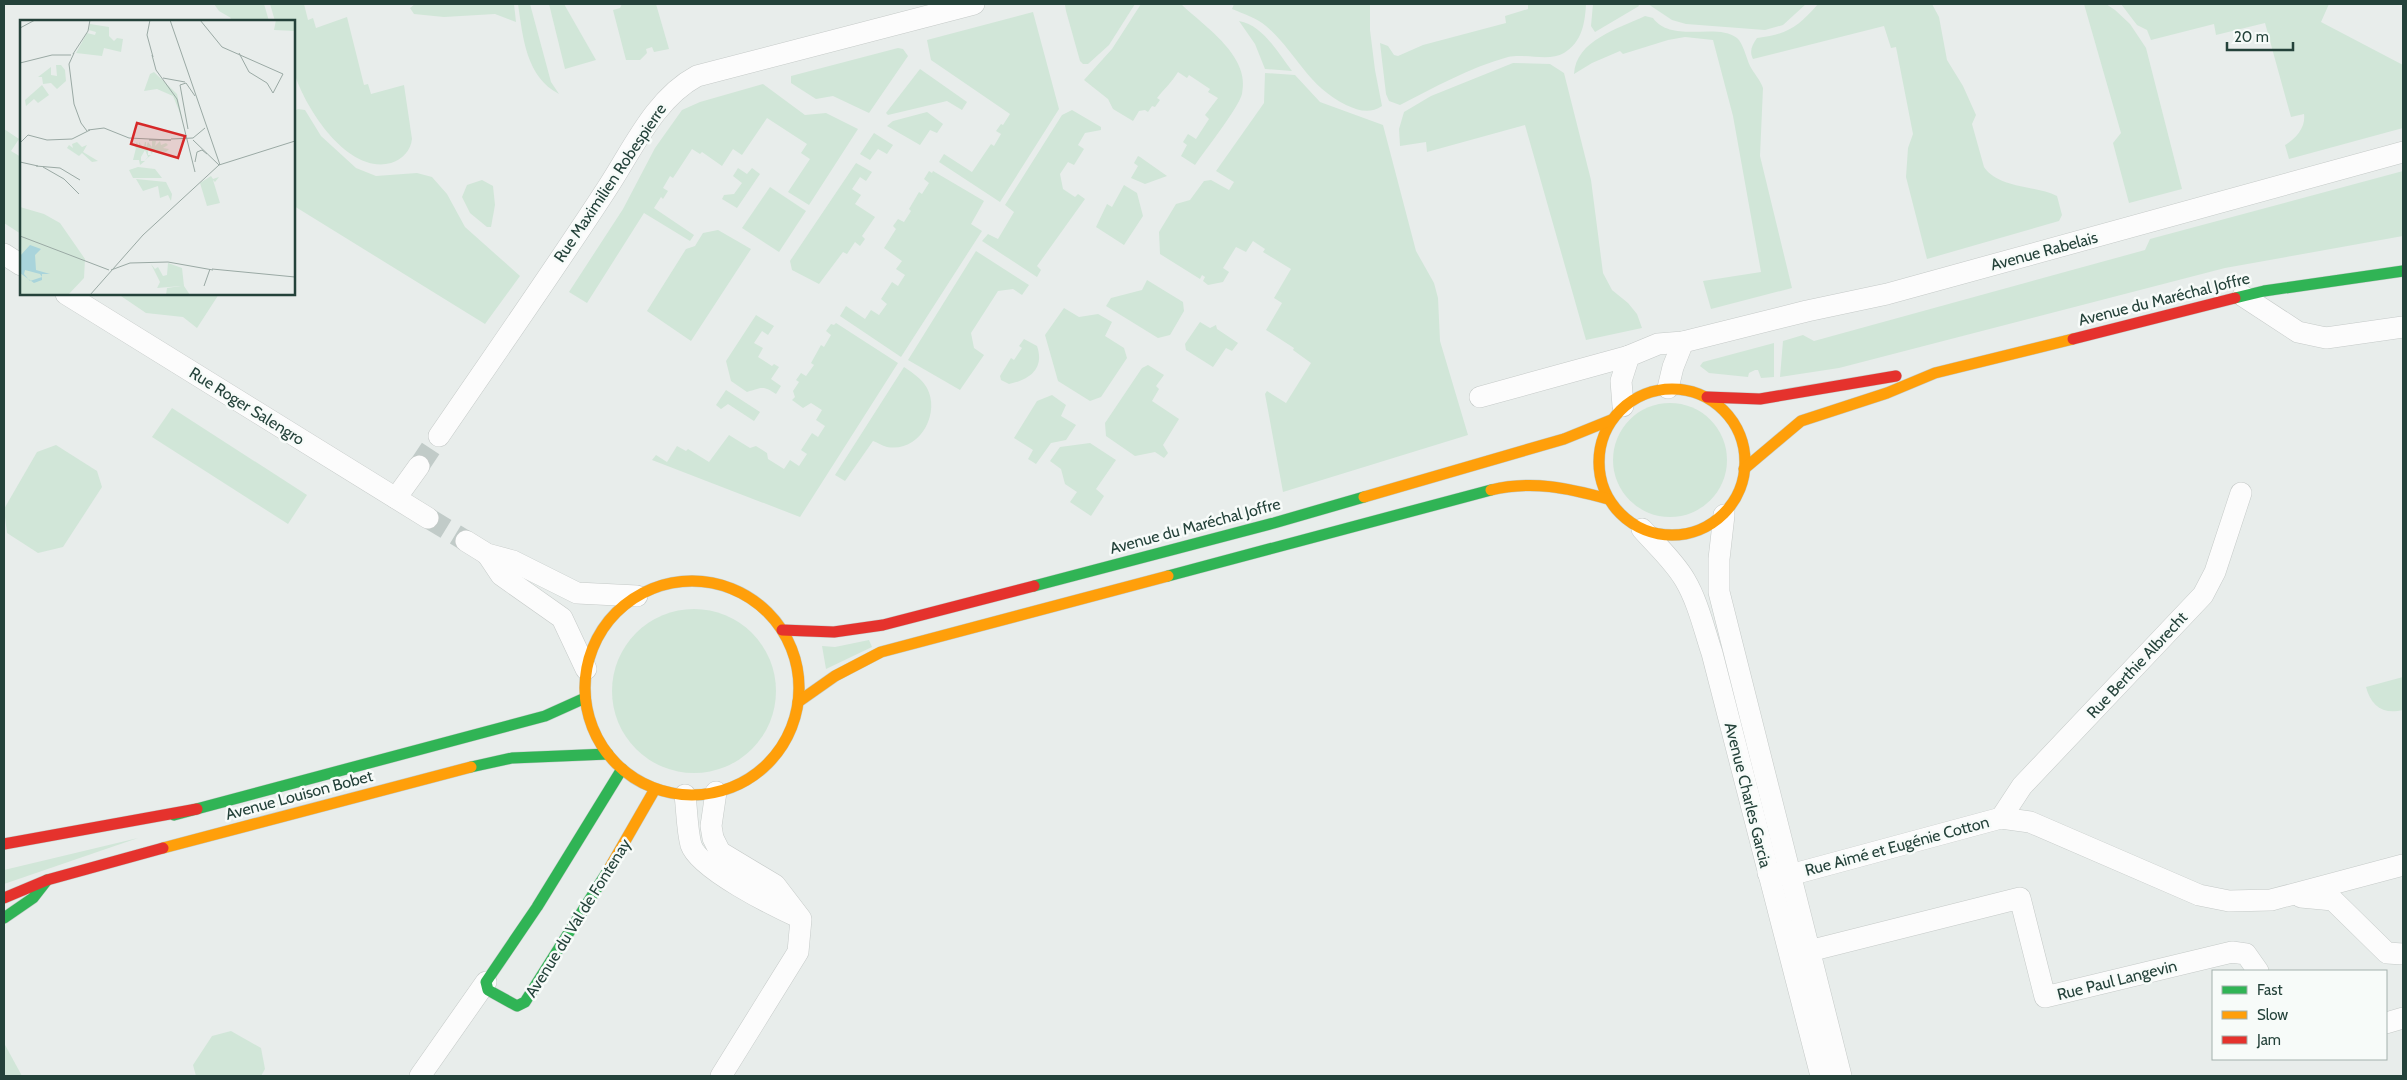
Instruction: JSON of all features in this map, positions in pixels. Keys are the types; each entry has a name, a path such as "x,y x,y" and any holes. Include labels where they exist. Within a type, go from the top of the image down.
{"main road":[{"name":"Avenue du Maréchal Joffre","path":"1744,469 1801,421 1887,393 1935,373 2243,296 2403,271"},
{"name":"Avenue du Maréchal Joffre","path":"1707,397 1760,399 1880,378 1935,373"},
{"path":"1668,388 1688,389 1707,397 1723,409 1737,427 1743,443 1743,482 1735,500 1724,515 1706,527 1688,534 1665,535 1642,529 1622,517 1608,499 1599,478 1598,454 1602,436 1617,413 1644,394 1668,388"},
{"name":"Avenue du Maréchal Joffre","path":"782,630 834,632 883,625 1274,523 1564,439 1617,413"},
{"path":"798,702 835,676 881,652 1494,489 1536,485 1567,488 1608,499"},
{"path":"681,582 704,582 726,587 747,596 760,606 782,630 791,647 797,666 798,702 792,726 771,760 748,779 716,792 686,795 655,788 622,769 608,754 592,724 585,698 586,669 593,647 604,627 619,610 637,596 658,586 681,582"},
{"name":"Avenue Louison Bobet","path":"21,853 197,809 545,716 585,698"},
{"name":"Avenue Louison Bobet","path":"4,898 47,880 305,810 512,758 608,754"},
{"path":"486,982 537,907 622,769"},
{"name":"Avenue du Val de Fontenay","path":"486,982 488,990 514,1005 521,1005 525,1002 617,856 655,788"},
{"path":"4,844 197,809"},
{"path":"4,918 33,898 47,880"}],"street":[{"name":"Rue Maximilien Robespierre","path":"439,436 606,190 659,108 683,83 697,76 974,4"},
{"name":"Avenue Rabelais","path":"1480,397 1629,356 1658,344 1683,342 1807,311 1887,294 2403,152"},
{"path":"4,254 20,264"},
{"name":"Rue Roger Salengro","path":"68,295 428,518"},
{"path":"2243,296 2298,332 2326,338 2403,327"},
{"path":"1668,388 1672,367 1683,342"},
{"path":"1617,413 1621,381 1629,356"},
{"path":"396,498 419,466"},
{"name":"Rue Berthie Albrecht","path":"2001,818 2022,786 2203,595 2216,572 2241,493"},
{"name":"Avenue Charles Garcia","path":"1724,515 1718,558 1719,592 1840,1076"},
{"name":"Avenue Charles Garcia","path":"1642,529 1676,566 1686,581 1698,610 1712,653 1821,1076"},
{"path":"466,541 487,554 513,561 577,592 637,596"},
{"path":"487,554 501,575 562,618 586,669"},
{"path":"716,792 711,826 713,838 720,852 776,885 801,919 798,952 721,1076"},
{"path":"686,795 692,846 704,863 769,904 801,919"},
{"name":"Rue Aimé et Eugénie Cotton","path":"1790,875 2001,818 2030,822 2199,895 2244,901 2271,900 2403,865"},
{"path":"1768,873 1790,875"},
{"name":"Rue Aimé et Eugénie Cotton","path":"2288,896 2333,900 2387,953 2403,954"},
{"name":"Rue Paul Langevin","path":"1809,951 2020,898 2045,997 2232,952 2246,954 2257,970"},
{"path":"420,1076 486,982"},
{"path":"2387,1023 2403,1018"}],"green space":[{"path":"214,4 264,4 269,20 230,20 231,18 219,11"},
{"path":"270,4 304,4 308,20 313,18 316,28 347,17 364,85 368,84 371,94 404,85 412,139 408,151 402,157 395,162 375,164 359,159 331,136 309,105 295,75 295,20 275,20"},
{"path":"415,4 514,4 516,22 495,14 444,17 414,14 410,8"},
{"path":"518,4 530,4 551,82 559,94 539,78 533,67 524,43"},
{"path":"549,4 564,4 596,60 565,69"},
{"path":"622,4 656,4 669,49 654,52 652,47 646,49 647,53 640,60 626,60 613,10 620,8"},
{"path":"1135,4 1109,45 1088,64 1083,64 1080,61 1066,11 1065,5"},
{"path":"1141,4 1181,4 1224,43 1240,67 1243,80 1242,94 1239,101 1195,165 1181,156 1187,145 1183,142 1188,134 1196,139 1209,119 1205,115 1218,98 1208,92 1210,89 1189,75 1187,78 1178,72 1157,98 1160,100 1155,107 1152,106 1148,112 1145,110 1139,111 1133,121 1113,109 1108,99 1084,80 1112,49"},
{"path":"1234,4 1370,4 1370,30 1382,106 1369,111 1360,110 1332,97 1311,78 1277,36 1254,18 1232,9"},
{"path":"1528,4 1586,4 1585,18 1579,38 1570,49 1558,56 1515,56 1494,61 1466,72 1400,105 1389,101 1386,94 1380,43 1388,46 1394,55 1398,56 1423,45 1506,23 1505,16 1528,9"},
{"path":"1593,4 1638,4 1639,6 1595,32 1591,26"},
{"path":"1648,4 1806,4 1783,25 1765,30 1686,24 1672,20"},
{"path":"1818,4 1932,4 1939,17 1947,60 1963,86 1976,115 1972,124 1984,167 1991,174 2008,183 2048,192 2057,196 2062,215 2059,221 1927,259 1906,177 1908,148 1913,134 1896,47 1891,48 1884,26 1753,59 1751,53 1757,38 1785,32 1798,24"},
{"path":"2084,4 2106,4 2115,10 2130,24 2146,48 2182,189 2129,203 2113,143 2121,133"},
{"path":"2121,4 2329,4 2321,22 2403,65 2403,128 2289,159 2285,145 2302,128 2304,114 2291,117 2265,23 2216,35 2214,24 2151,40 2147,30 2137,25"},
{"path":"1033,12 1059,109 1000,202 939,162 944,154 972,172 991,144 994,146 1001,134 996,131 1001,124 1003,125 1010,114 931,60 927,40"},
{"path":"1645,16 1653,18 1661,26 1671,30 1718,32 1737,38 1741,43 1750,66 1763,88 1760,156 1792,288 1711,309 1703,281 1761,272 1733,116 1713,40 1685,37 1668,40 1623,54 1620,51 1592,63 1574,74 1582,52 1590,44 1611,31"},
{"path":"1239,21 1248,24 1263,34 1292,71 1265,69 1255,44"},
{"path":"898,48 903,49 908,56 869,113 833,96 816,99 791,83 791,76"},
{"path":"1513,63 1550,64 1564,73 1591,180 1603,273 1612,290 1628,303 1637,314 1642,328 1586,340 1525,125 1427,152 1426,142 1400,146 1399,129 1404,112 1431,96"},
{"path":"920,69 967,102 962,110 947,101 888,115 886,113"},
{"path":"1265,73 1295,75 1320,102 1383,125 1416,251 1434,283 1438,298 1440,341 1468,435 1283,492 1265,394 1267,391 1286,403 1311,363 1293,350 1294,348 1266,330 1282,303 1274,298 1291,269 1263,252 1265,249 1253,241 1246,252 1236,247 1223,268 1229,272 1223,282 1208,285 1203,281 1205,277 1202,275 1200,279 1160,254 1159,232 1176,204 1190,200 1204,181 1211,180 1229,190 1234,182 1216,171 1264,103"},
{"path":"763,84 805,115 826,113 858,129 809,205 788,192 810,159 801,153 807,144 767,118 742,155 733,149 722,166 702,152 700,154 692,149 673,178 670,176 663,188 668,191 663,199 661,197 654,208 694,235 690,241 644,213 587,303 569,292 623,209 655,148 682,110 700,102"},
{"path":"295,110 305,110 321,136 356,168 376,176 417,173 432,177 447,194 465,227 520,276 485,324 295,207"},
{"path":"1072,110 1101,127 1101,130 1085,133 1078,145 1084,149 1074,165 1068,162 1060,174 1063,189 1075,197 1078,194 1085,199 1037,266 1041,270 1037,277 982,241 988,234 998,239 1014,212 1005,205 1062,115"},
{"path":"927,112 943,124 937,133 930,130 920,145 887,126 893,121"},
{"path":"4,129 19,139 11,151 20,156 20,233 4,223"},
{"path":"874,133 893,145 887,154 878,149 870,160 860,154"},
{"path":"1138,156 1167,176 1145,184 1131,178 1138,166 1134,163"},
{"path":"856,163 872,172 866,181 860,177 852,189 861,195 855,204 875,217 862,236 865,239 860,246 855,242 847,254 843,252 819,284 792,270 790,261"},
{"path":"738,168 747,174 752,168 760,174 737,208 722,199 724,195 734,194 742,183 733,176"},
{"path":"929,171 932,173 933,171 984,201 971,224 982,231 901,357 840,316 846,306 865,319 871,310 879,315 887,304 881,299 892,282 898,286 905,275 896,269 902,261 884,248 896,229 893,226 898,219 904,222 919,192 922,194 929,183 924,179"},
{"path":"2403,171 2403,236 2225,268 1839,368 1780,377 1783,341 1803,335 1814,341 2145,250 2150,239"},
{"path":"482,180 493,186 495,205 491,227 487,227 470,213 462,197 467,185"},
{"path":"1124,185 1137,193 1143,216 1124,245 1096,227 1107,204 1112,207"},
{"path":"770,187 806,211 779,252 742,228"},
{"path":"718,230 751,249 691,341 647,311 686,249 695,246 703,233"},
{"path":"976,251 1029,285 1022,295 1013,289 998,291 971,333 974,348 984,355 960,390 908,360"},
{"path":"1147,280 1183,302 1184,311 1170,335 1158,338 1106,306 1111,298 1142,290"},
{"path":"119,295 218,295 197,328 183,317 146,313"},
{"path":"1064,308 1079,317 1098,314 1112,322 1105,336 1124,348 1127,358 1101,397 1090,401 1058,381 1045,335"},
{"path":"756,315 774,326 768,335 762,331 754,343 763,348 758,357 772,366 774,364 779,367 771,379 781,386 776,394 762,388 747,392 731,381 726,361"},
{"path":"1200,322 1210,328 1216,325 1217,329 1238,343 1232,351 1226,348 1213,367 1186,350 1185,344"},
{"path":"836,323 898,363 800,517 652,460 656,455 667,462 677,446 686,451 688,449 709,462 729,435 750,448 756,446 767,453 768,459 784,469 790,460 799,466 807,454 801,450 812,433 818,437 825,426 816,420 822,410 811,403 803,408 792,400 795,397 793,391 799,382 796,380 801,373 806,376 814,365 811,363 821,345 824,347 831,335 826,331 831,324 834,325"},
{"path":"1024,339 1037,346 1039,361 1037,367 1034,372 1023,380 1009,384 1001,380 1000,376 1011,358 1014,360 1022,348 1019,346"},
{"path":"1774,343 1774,377 1761,378 1758,370 1749,373 1748,377 1709,373 1700,366 1703,362"},
{"path":"1148,365 1164,375 1156,386 1159,389 1152,401 1179,419 1163,445 1168,453 1164,458 1155,452 1135,456 1106,436 1105,423 1142,368"},
{"path":"904,367 923,382 927,388 931,398 929,420 917,438 909,444 887,447 873,441 845,481 835,475"},
{"path":"726,390 760,412 754,421 728,404 721,409 716,405"},
{"path":"1052,395 1066,405 1061,416 1076,425 1066,440 1051,443 1036,464 1028,459 1033,450 1014,438 1037,401"},
{"path":"1670,403 1692,407 1702,412 1718,428 1723,438 1727,460 1723,482 1718,492 1702,508 1692,513 1670,517 1648,513 1638,508 1622,492 1617,482 1613,460 1617,438 1622,428 1638,412 1648,407"},
{"path":"172,408 307,495 288,524 152,437"},
{"path":"1090,443 1116,460 1096,489 1104,496 1091,516 1070,502 1077,492 1065,484 1061,469 1050,461 1060,447"},
{"path":"56,445 97,471 102,487 63,547 38,553 7,533 4,509 37,452"},
{"path":"702,609 718,612 733,618 758,639 767,652 773,667 776,691 775,707 767,730 746,755 733,764 718,770 686,773 670,770 655,764 630,743 621,730 615,715 612,683 615,667 621,652 642,627 655,618 670,612"},
{"path":"869,640 872,647 826,669 822,646 835,647"},
{"path":"2403,677 2403,710 2389,711 2379,708 2371,699 2366,687"},
{"path":"138,838 4,884 4,870"},
{"path":"231,1031 261,1048 265,1069 261,1076 196,1076 193,1065 212,1036"},
{"path":"4,1043 22,1076 4,1075"}],"tunnel":[{"path":"419,466 439,436"},
{"path":"428,518 466,541"}],"traffic: fast":[{"path":"2235,298 2264,291 2403,271"},
{"path":"1168,576 1491,490"},
{"path":"1034,586 1274,523 1364,497"},
{"path":"174,815 545,716 585,698"},
{"path":"471,767 512,758 608,754"},
{"path":"609,869 525,1002 517,1006 488,990 486,982 537,907 622,769"},
{"path":"4,918 33,898 47,880"}],"traffic: slow":[{"path":"1744,469 1801,421 1887,393 1935,373 2073,339"},
{"path":"1672,389 1700,394 1724,410 1740,434 1745,462 1740,490 1724,514 1700,530 1672,535 1644,530 1620,514 1604,490 1599,462 1604,434 1620,410 1644,394 1672,389"},
{"path":"1364,497 1564,439 1611,420"},
{"path":"1491,490 1521,486 1550,487 1608,499"},
{"path":"798,702 835,676 881,652 1168,576"},
{"path":"692,581 713,583 742,594 760,606 774,620 786,638 794,657 799,688 797,709 786,738 774,756 760,770 742,782 723,790 692,795 671,793 642,782 624,770 610,756 598,738 590,719 585,688 587,667 598,638 610,620 624,606 642,594 661,586 692,581"},
{"path":"163,848 471,767"},
{"path":"609,869 655,789"}],"traffic: jam":[{"path":"2073,339 2235,298"},
{"path":"1707,397 1760,399 1896,376"},
{"path":"782,630 834,632 883,625 1034,586"},
{"path":"4,844 197,809"},
{"path":"4,898 47,880 163,848"}]}
